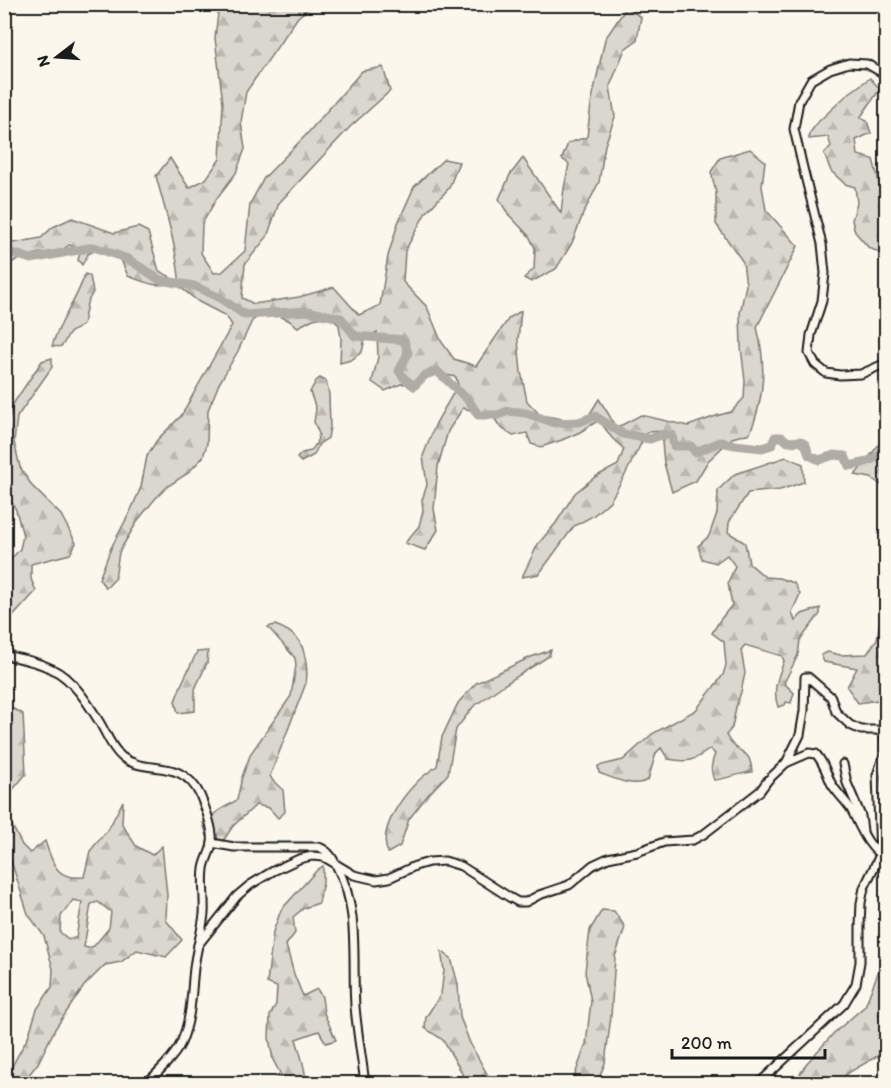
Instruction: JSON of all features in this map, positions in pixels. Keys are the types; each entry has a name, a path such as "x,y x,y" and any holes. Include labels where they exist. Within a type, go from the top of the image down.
{"street":[{"path":"886,75 867,64 849,63 830,69 811,80 799,101 795,129 802,168 822,244 825,273 822,301 811,335 809,353 815,364 826,373 840,375 861,374 886,363"},
{"path":"4,655 47,666 62,675 94,714 118,753 137,764 172,770 184,776 199,794 208,818 212,843 204,865 204,913 194,968 190,1014 180,1046 174,1055 145,1083"},
{"path":"758,1083 851,995 859,973 861,903 864,888 883,856 877,775 886,752 884,734 877,730 856,729 850,725 836,712 831,697 805,676 804,711 800,735 786,763"},
{"path":"198,945 241,892 273,871 299,859 312,856 324,856 354,875 376,880 389,878 429,862 445,861 461,866 518,902 526,902 539,895 570,885 593,865 608,858 664,843 693,840 760,791 786,763 809,753 816,754 826,767 830,781 850,808 863,833 883,856"},
{"path":"843,764 847,783 861,816 863,833"},
{"path":"212,843 234,847 319,848 328,852 347,885 354,935 356,1013 365,1083"}],"green space":[{"path":"219,5 313,5 298,17 246,92 241,122 245,149 236,173 217,198 202,224 201,253 214,273 222,272 245,251 250,204 264,178 306,135 362,71 383,67 390,91 350,127 279,203 267,237 245,264 242,298 254,304 299,297 334,287 359,315 380,305 388,256 398,223 414,187 444,159 459,162 449,188 425,214 405,251 403,282 427,307 441,341 454,359 476,366 509,318 521,311 518,340 521,372 527,401 540,415 569,420 588,417 599,399 616,428 641,415 688,426 731,412 744,398 740,313 746,285 743,262 716,224 716,192 711,172 720,158 750,149 765,161 762,186 766,210 798,246 757,327 763,367 759,406 750,433 732,438 708,461 696,481 672,492 664,463 662,442 666,431 647,432 610,501 593,516 574,526 539,574 522,577 538,544 556,523 575,493 595,477 618,465 624,449 612,438 599,420 580,432 541,447 531,444 527,433 513,436 500,427 491,413 480,413 463,408 448,431 438,466 434,509 438,530 425,550 405,543 419,526 423,511 422,500 427,485 423,456 436,423 458,385 456,377 431,375 421,382 401,384 385,391 372,382 378,357 377,332 365,338 362,352 351,360 340,363 339,325 329,316 313,319 298,327 273,313 262,314 252,321 208,410 207,444 203,457 188,473 168,486 138,520 119,552 115,579 106,588 99,579 111,548 141,487 147,456 157,440 181,416 232,325 226,316 199,302 180,287 174,244 156,176 170,158 189,188 206,179 220,159 223,103 215,38"},
{"path":"626,8 641,17 637,40 625,49 610,86 615,117 605,145 599,182 572,243 556,269 531,282 524,278 534,269 535,248 529,236 508,214 499,199 510,175 523,158 561,213 569,164 562,159 568,143 587,137 591,104 605,39"},
{"path":"870,78 880,89 860,118 867,121 871,133 856,140 858,155 873,159 880,186 886,185 886,255 869,248 855,232 852,220 857,203 855,187 845,184 831,171 824,154 831,146 828,137 809,139 809,134 818,122 848,94"},
{"path":"72,218 114,233 138,227 148,232 159,271 173,281 156,285 128,276 118,253 94,251 88,254 82,265 78,260 81,249 69,245 57,254 39,253 9,263 5,254 5,237 6,240 14,243 41,238 53,227"},
{"path":"85,274 90,276 93,292 87,303 83,325 70,333 62,345 52,346 59,328"},
{"path":"52,358 52,367 17,417 14,442 20,467 32,486 61,515 76,543 70,554 31,564 31,579 36,591 8,622 5,620 5,566 20,549 23,536 16,510 5,489 5,433 13,404 42,361"},
{"path":"320,378 326,381 329,394 328,438 319,444 314,455 301,462 297,458 302,453 311,451 319,434 314,422 316,409 310,392"},
{"path":"886,438 886,488 871,478 855,475"},
{"path":"786,457 803,464 804,482 780,490 748,493 731,519 728,532 745,543 749,563 765,577 779,578 794,583 800,594 792,612 795,621 802,614 820,608 820,614 800,640 798,655 784,683 794,693 791,703 786,702 785,705 778,707 776,701 776,684 784,661 782,656 745,645 741,650 745,673 732,728 726,735 736,748 746,754 750,760 752,772 714,780 712,767 715,754 710,749 700,756 681,761 668,759 661,748 656,753 648,780 630,783 599,773 598,766 623,760 652,734 696,710 723,675 726,665 724,642 712,633 732,605 728,583 735,566 727,555 716,563 702,559 698,546 709,536 717,513 718,490 735,474"},
{"path":"886,541 886,656 878,700 858,703 847,687 857,668 824,662 821,655 828,652 840,655 867,654 877,639 882,610 882,572"},
{"path":"275,625 288,631 299,641 307,668 306,683 270,776 283,790 285,812 278,818 269,808 256,805 233,826 223,841 207,836 203,823 237,800 251,753 291,696 295,658 268,627"},
{"path":"551,650 549,656 473,707 456,729 448,774 409,819 400,846 388,853 385,844 388,824 412,788 437,766 442,737 458,703 476,683"},
{"path":"208,651 207,663 195,689 195,711 178,713 175,701 197,652"},
{"path":"6,705 23,714 26,774 10,793 11,823 22,845 30,853 45,841 53,863 61,873 67,876 84,877 90,851 109,828 123,801 122,824 136,846 152,855 162,846 167,895 166,920 182,940 166,957 137,950 121,962 105,965 84,986 55,1029 38,1063 22,1084 5,1083 5,1076 28,1037 37,1009 52,987 53,969 44,936 28,914 5,842","holes":["73,900 82,902 76,938 68,939 60,932 61,916","98,902 111,912 109,928 94,946 84,947 91,904"]},
{"path":"323,866 323,883 319,903 304,908 293,917 295,933 286,945 303,996 317,989 322,997 324,1013 336,1040 326,1043 319,1031 296,1039 304,1066 306,1083 274,1083 274,1079 282,1077 273,1060 269,1038 270,1016 276,1004 277,987 267,983 273,932 281,910"},
{"path":"886,895 886,1051 848,1073 838,1083 795,1083 806,1064 834,1033 865,1006 881,965"},
{"path":"602,910 614,911 625,927 615,957 605,1063 597,1083 572,1083 586,1044 591,1001 585,972 590,930"},
{"path":"441,951 451,958 458,984 460,1017 470,1043 492,1083 465,1083 461,1071 443,1040 425,1028 426,1017 441,994 444,970"}],"waterway":[{"path":"4,248 31,259 94,247 128,259 160,280 194,286 220,298 245,315 307,311 341,318 355,336 404,340 408,353 399,371 404,378 414,386 425,375 437,371 469,401 478,415 498,415 508,411 526,413 555,423 579,422 595,416 623,434 650,439 661,435 672,435 674,446 691,446 695,452 721,442 762,448 772,445 775,437 782,437 788,442 800,441 806,445 809,455 819,460 834,455 845,456 849,466 870,461 886,449"}]}
